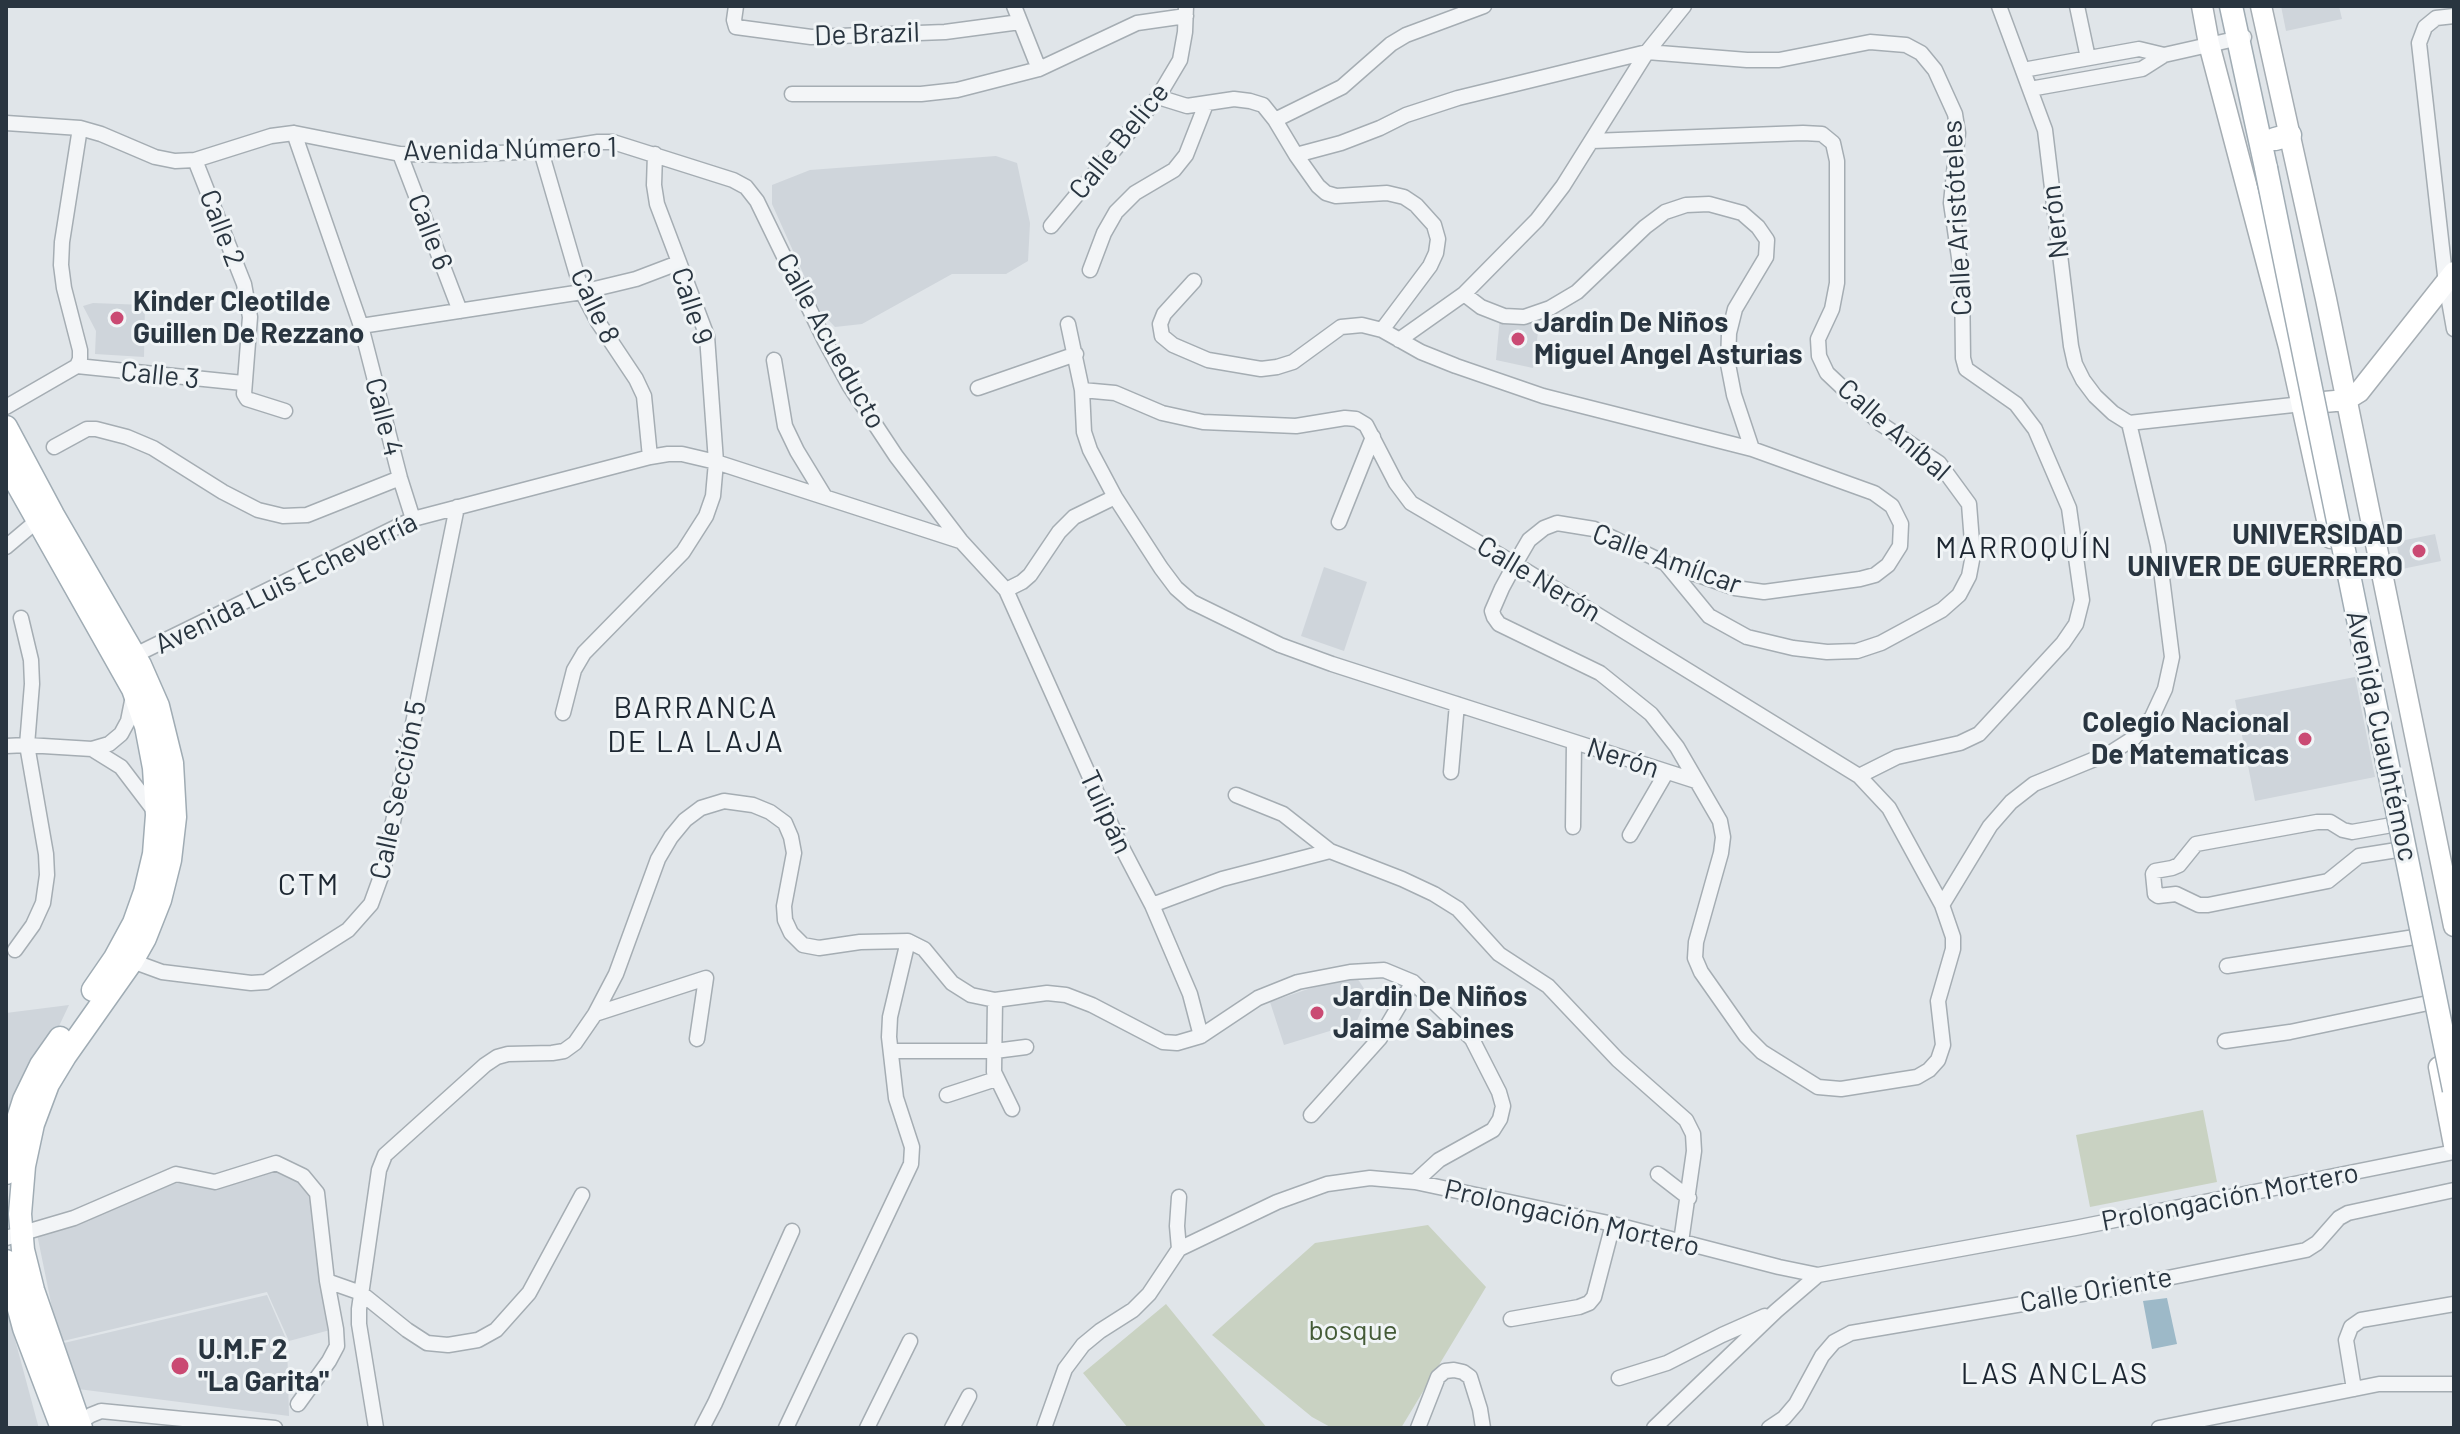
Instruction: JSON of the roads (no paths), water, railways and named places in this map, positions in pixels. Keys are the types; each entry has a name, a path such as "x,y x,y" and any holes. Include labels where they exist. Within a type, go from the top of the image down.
{"main road":[{"name":"Avenida Cuauhtémoc","path":"2231,6 2282,137 2273,166 2451,1095"},
{"name":"Avenida Cuauhtémoc","path":"2242,6 2244,37 2454,1019"},
{"path":"6,427 127,659 133,689 146,726 154,768 157,815 154,854 134,923 115,958 41,1065 24,1100 11,1141 6,1173"},
{"path":"6,464 38,520 158,706 172,763 175,817 170,860 160,900 132,961 48,1084 33,1124 24,1166 20,1214 14,1237 23,1250 74,1427"},
{"path":"6,1261 24,1328 74,1427"}],"street":[{"name":"De Brazil","path":"736,6 736,27 811,37 945,32 1020,22"},
{"path":"1014,6 1039,69"},
{"path":"1436,6 1438,24"},
{"path":"1275,120 1342,87 1391,44 1406,35 1484,6"},
{"path":"1399,340 1464,294 1537,220 1563,186 1647,52 1684,6"},
{"name":"Nerón","path":"1999,6 2045,130 2075,364 2095,396 2129,423"},
{"path":"2077,6 2088,58"},
{"path":"2202,6 2209,44 2302,404 2428,1003 2446,1067 2454,1145"},
{"path":"2261,6 2282,137 2346,400 2454,926"},
{"path":"792,94 933,93 957,90 1039,69 1137,23 1186,11"},
{"name":"Calle Belice","path":"1051,226 1158,97 1180,60 1186,11"},
{"path":"2454,16 2436,18 2425,27 2419,43 2454,329"},
{"path":"2030,89 2142,69 2164,55 2244,37"},
{"name":"Calle Aristóteles","path":"1296,155 1341,143 1406,115 1458,98 1647,52 1779,60 1870,42 1897,43 1921,53 1935,70 1955,114 1958,133 1951,203 1962,278 1963,358 1966,369 2016,404 2035,429 2069,508 2082,600 2076,624 2063,643 1979,734 1960,743 1897,757 1859,776"},
{"path":"2023,70 2139,49 2164,55"},
{"path":"1158,97 1187,106 1234,99 1263,105 1318,186 1326,193 1336,196 1387,193 1404,197 1416,205 1434,225 1438,239 1436,253 1430,266 1382,330"},
{"path":"1090,270 1116,212 1135,193 1174,170 1186,155 1206,104"},
{"name":"Avenida Número 1","path":"6,123 80,128 155,157 175,161 195,160 271,136 294,133 400,154 541,151 613,142 733,180"},
{"path":"6,407 77,366 80,350 61,265 80,128"},
{"name":"Calle 4","path":"294,133 361,326 413,519"},
{"name":"Calle Aníbal","path":"1592,141 1803,133 1822,134 1833,143 1837,161 1837,283 1832,309 1818,339 1819,356 1827,373 1881,424 1939,463 1969,504 1973,555 1969,576 1959,595 1942,610 1881,643 1857,651 1815,651 1747,637 1709,616 1667,564"},
{"name":"Calle 8","path":"541,151 582,292 644,396 650,457"},
{"name":"Calle 6","path":"400,154 460,311"},
{"name":"Calle 9","path":"563,713 574,670 584,653 683,552 706,516 713,496 716,462 707,336 657,204 655,154"},
{"name":"Calle 2","path":"195,160 244,284 250,317 243,383"},
{"name":"Calle Acueducto","path":"733,180 746,187 757,201 825,341 849,385 896,456 961,541 1006,590"},
{"path":"1464,294 1493,312 1524,317 1550,308 1577,292 1665,212 1686,205 1709,204 1742,213 1767,240 1766,257 1735,309 1729,333 1728,364 1734,395 1752,449"},
{"name":"Calle 6","path":"361,326 582,292 636,279 678,263"},
{"path":"1942,905 1990,826 2011,802 2034,784 2112,752 2134,738 2152,717 2165,689 2172,657 2158,546 2129,423 2346,400 2359,392 2450,278"},
{"name":"Calle Amílcar","path":"1194,281 1164,314 1160,324 1162,336 1173,345 1208,360 1261,369 1277,367 1293,362 1341,327 1353,324 1382,330 1456,366 1543,396 1752,449 1874,493 1892,506 1901,524 1900,546 1888,565 1875,575 1764,592 1735,588 1667,564 1594,529 1557,523 1544,528 1529,540 1492,611 1494,617 1499,624 1600,673 1651,714 1677,747 1696,781"},
{"path":"1006,590 1030,575 1059,532 1074,517 1115,497 1084,432 1082,390 1068,324"},
{"path":"978,388 1076,354"},
{"path":"774,360 785,426 825,497"},
{"name":"Calle 3","path":"77,366 243,383"},
{"path":"243,383 247,399 285,411"},
{"path":"1082,390 1115,393 1162,413 1203,422 1296,426 1356,419 1366,425 1373,437 1339,522"},
{"path":"54,447 87,429 127,437 153,448 258,510 283,516 307,515 400,478"},
{"name":"Calle Nerón","path":"1373,437 1396,483 1411,503 1859,776 1889,808 1942,905 1953,937 1953,949 1938,1001 1943,1045 1938,1060 1917,1077 1841,1089 1818,1087 1762,1052 1746,1036 1701,972 1695,958 1696,942"},
{"name":"Avenida Luis Echeverría","path":"127,659 413,519 650,457 682,454 716,462 961,541"},
{"name":"Nerón","path":"1115,497 1161,568 1192,602 1280,645 1696,781 1720,821 1723,837 1696,942"},
{"name":"Calle Sección 5","path":"132,961 162,972 251,983 266,982 348,930 371,904 383,871 457,507"},
{"path":"6,547 38,520"},
{"name":"Tulipán","path":"1006,590 1118,840 1152,905 1190,994 1201,1036"},
{"path":"15,950 33,925 43,903 47,875 27,745 31,660 21,618"},
{"path":"6,746 92,749 109,744 121,734 128,721 133,689"},
{"path":"1451,772 1457,704"},
{"path":"1573,827 1574,742"},
{"path":"92,749 121,767 157,815"},
{"path":"1630,835 1666,773"},
{"path":"1236,795 1283,814 1330,851 1402,879 1458,909 1499,954 1548,986 1618,1060 1686,1120 1693,1134 1694,1151 1681,1242"},
{"path":"376,1428 359,1324 379,1170 385,1155 485,1065 508,1054 564,1051 575,1043 616,974 658,859 671,837 685,820 701,808 724,801 753,805 785,823 794,853 784,906 785,920 791,933 803,945 819,948 870,941 908,941 890,1017 896,1098 912,1147 911,1164 786,1428"},
{"path":"2392,825 2352,832 2330,822 2317,822 2196,844 2179,865 2155,871 2155,894 2176,894 2199,905 2208,905 2328,881 2359,856 2397,850"},
{"path":"1152,905 1222,879 1330,851"},
{"path":"2227,966 2415,937"},
{"name":"Prolongación Mortero","path":"908,941 924,949 952,983 971,995 995,1000 1047,993 1066,995 1163,1042 1177,1043 1201,1036 1258,998 1298,982 1350,972 1384,970 1413,982 1472,1039 1503,1106 1493,1130 1439,1160 1415,1182"},
{"path":"595,1014 706,978 697,1039"},
{"path":"1311,1115 1380,1038 1413,982"},
{"path":"995,1000 996,1079 1012,1109"},
{"path":"2225,1041 2290,1032 2428,1003"},
{"path":"891,1051 995,1051 1026,1047"},
{"path":"947,1095 996,1079"},
{"name":"Prolongación Mortero","path":"1415,1182 1613,1224 1818,1275 2060,1231 2454,1152"},
{"path":"14,1237 74,1218 176,1174 215,1182 276,1163 303,1176 317,1193 337,1346 298,1404"},
{"path":"1658,1174 1689,1198"},
{"path":"1044,1428 1065,1369 1083,1345 1133,1310 1149,1294 1179,1249 1277,1202 1327,1184 1370,1178 1415,1182"},
{"name":"Calle Oriente","path":"1769,1428 1784,1418 1796,1404 1822,1356 1834,1342 1851,1333 2123,1287 2306,1250 2348,1213 2454,1190"},
{"path":"327,1281 361,1293 427,1343 448,1345 478,1340 496,1330 529,1293 582,1195"},
{"path":"1179,1197 1179,1249"},
{"path":"1511,1319 1589,1303 1594,1297 1613,1224"},
{"path":"702,1428 792,1231"},
{"path":"1654,1428 1818,1275"},
{"path":"2354,1389 2346,1340 2351,1327 2361,1320 2454,1304"},
{"path":"1619,1378 1667,1363 1776,1311"},
{"path":"867,1428 910,1341"},
{"path":"1418,1428 1438,1377 1445,1371 1454,1370 1470,1377 1483,1428"},
{"path":"2159,1428 2379,1384 2454,1384"},
{"path":"952,1428 969,1396"},
{"path":"74,1427 101,1411 275,1428"}],"water":[{"path":"2167,1298 2177,1344 2152,1349 2143,1301"}],"place":[{"name":"Kinder Cleotilde Guillen De Rezzano","path":"117,318"},
{"name":"Jardin De Niños Miguel Angel Asturias","path":"1518,339"},
{"name":"UNIVERSIDAD UNIVER DE GUERRERO","path":"2419,551"},
{"name":"Colegio Nacional De Matematicas","path":"2305,739"},
{"name":"Jardin De Niños Jaime Sabines","path":"1317,1013"},
{"name":"U.M.F 2 \"La Garita\"","path":"180,1366"}],"district":[{"name":"MARROQUÍN","path":"2024,548"},
{"name":"BARRANCA DE LA LAJA","path":"696,725"},
{"name":"CTM","path":"309,885"},
{"name":"LAS ANCLAS","path":"2055,1374"}],"park label":[{"name":"bosque","path":"1353,1331"}]}
